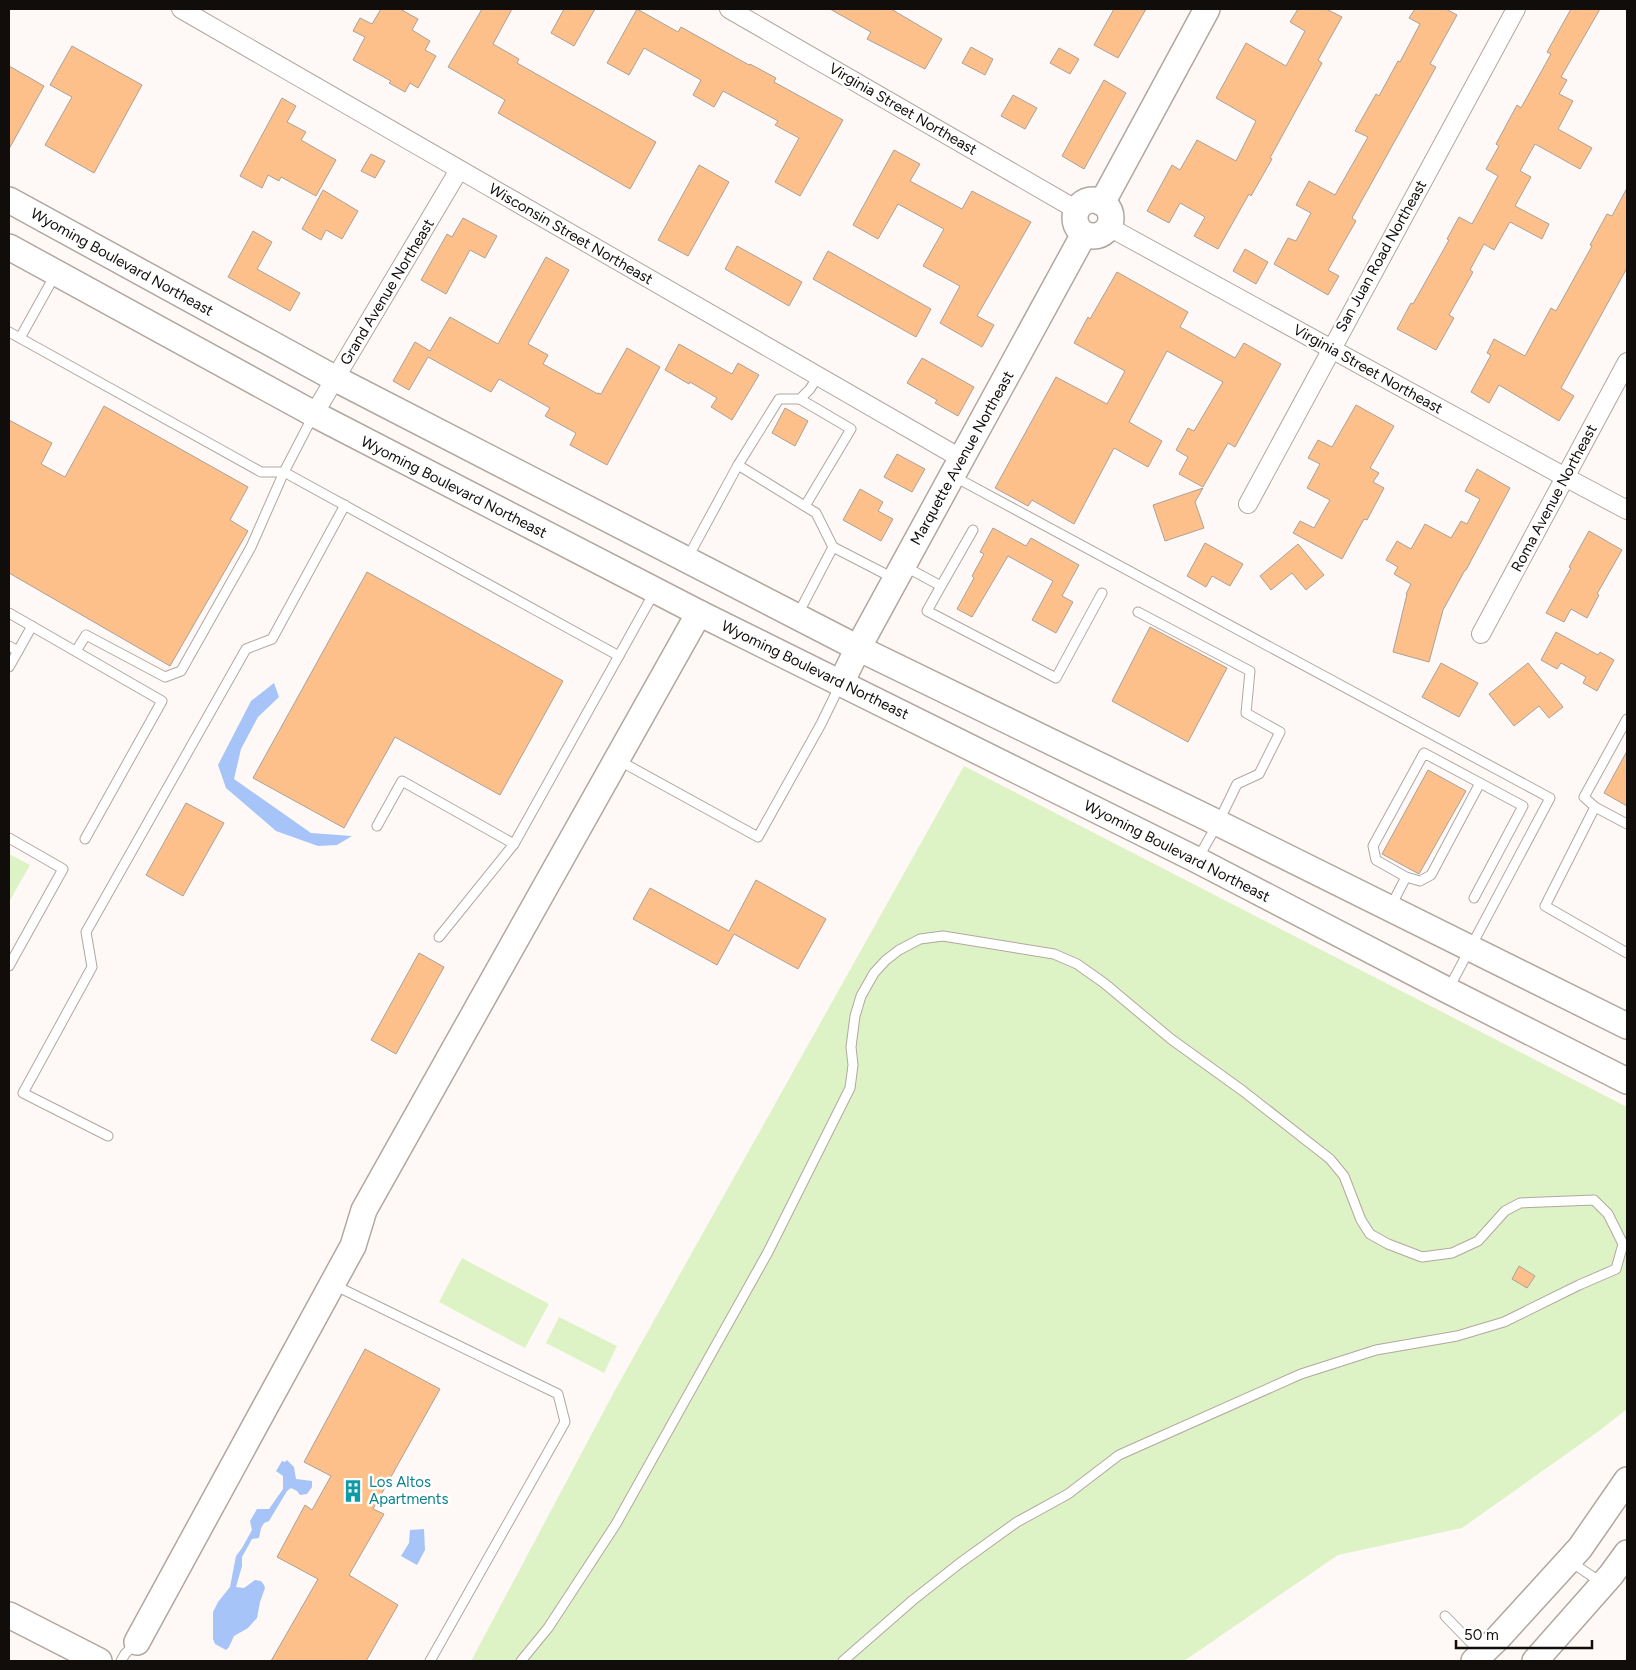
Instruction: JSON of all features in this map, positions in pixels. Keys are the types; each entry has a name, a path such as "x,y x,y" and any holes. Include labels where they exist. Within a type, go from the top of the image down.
{"main road":[{"path":"1102,203 1207,9"},
{"name":"Wyoming Boulevard Northeast","path":"9,200 336,379 858,648 1218,822 1627,1026"},
{"path":"1096,201 1102,203 1111,216 1109,227 1095,236 1084,234 1075,221 1077,210 1085,202 1096,201"},
{"name":"Marquette Avenue Northeast","path":"841,683 858,648 1084,234"},
{"name":"Wyoming Boulevard Northeast","path":"9,247 314,414 699,613 1197,860 1627,1081"},
{"path":"137,1642 354,1246 364,1210 699,613"},
{"path":"1478,1658 1580,1548 1627,1480"},
{"path":"1535,1661 1603,1584 1627,1553"},
{"path":"9,1615 99,1661"}],"street":[{"name":"Wisconsin Street Northeast","path":"181,9 818,376 958,467"},
{"name":"Virginia Street Northeast","path":"729,9 1077,210"},
{"name":"San Juan Road Northeast","path":"1248,504 1330,349 1516,9"},
{"name":"Grand Avenue Northeast","path":"314,414 460,170"},
{"name":"Virginia Street Northeast","path":"1109,227 1627,510"},
{"name":"Roma Avenue Northeast","path":"1481,634 1627,362"}],"lane":[{"path":"20,338 56,273"},
{"path":"9,332 261,472 284,472 619,656"},
{"path":"687,559 738,465 779,400 800,398 810,389 818,376"},
{"path":"800,398 850,429 805,506"},
{"path":"76,651 86,635 164,678 181,671 251,547 284,472 314,414"},
{"path":"738,465 816,513 833,547 940,586"},
{"path":"958,467 1550,798 1447,990"},
{"path":"108,1136 23,1093 92,967 86,932 246,649 272,639 345,505"},
{"path":"973,530 927,611 1056,678 1102,593"},
{"path":"797,616 833,547"},
{"path":"439,937 514,844 655,590"},
{"path":"9,612 162,701 86,840"},
{"path":"1138,612 1250,671 1246,713 1280,732 1259,774 1237,784 1197,860"},
{"path":"9,667 32,626"},
{"path":"9,646 18,651"},
{"path":"617,759 758,837 821,724 841,683"},
{"path":"1627,719 1584,797 1595,807 1627,824"},
{"path":"1474,898 1523,806 1424,753 1373,846 1376,860 1406,877 1420,881 1431,875 1480,783"},
{"path":"377,826 402,781 514,844"},
{"path":"1595,807 1545,906 1627,953"},
{"path":"9,838 63,869 9,966"},
{"path":"1390,909 1406,877"},
{"path":"521,1661 548,1628 616,1524 768,1252 850,1088 853,1065 851,1047 861,996 874,973 886,960 899,950 920,939 943,936 1054,954 1076,964 1104,983 1171,1039 1243,1091 1330,1159 1344,1176 1361,1220 1370,1234 1388,1244 1422,1257 1452,1253 1478,1242 1505,1211 1520,1203 1594,1200 1608,1214 1622,1244 1616,1269 1504,1322 1457,1336 1376,1350 1301,1374 1119,1455 1068,1494 1017,1522 960,1563 913,1600 843,1661"},
{"path":"333,1284 558,1394 565,1422 430,1661"},
{"path":"1569,1560 1603,1584"},
{"path":"1445,1616 1478,1658"},
{"path":"121,1661 137,1642"}],"green space":[{"path":"964,766 1627,1107 1627,1409 1462,1528 1338,1555 1184,1661 471,1661 614,1392"},
{"path":"9,854 30,865 9,902"},
{"path":"462,1258 549,1304 525,1348 439,1302"},
{"path":"559,1317 617,1346 604,1373 546,1343"}],"water":[{"path":"274,683 279,697 258,717 241,749 234,779 311,833 352,836 337,845 318,846 276,831 226,788 218,765 251,701"},
{"path":"287,1460 294,1467 296,1479 312,1481 312,1487 307,1494 300,1495 291,1488 287,1491 269,1521 264,1523 261,1528 259,1538 252,1539 242,1557 242,1566 236,1587 244,1588 255,1580 261,1581 265,1588 257,1618 248,1628 234,1636 226,1650 215,1644 213,1639 213,1612 230,1587 236,1556 252,1530 250,1521 257,1509 269,1509 283,1489 283,1476 276,1471 282,1461 285,1462"},
{"path":"424,1529 425,1550 417,1565 401,1556 409,1543 410,1530"}],"building":[{"path":"381,9 400,9 418,19 412,30 430,41 425,50 436,56 418,88 410,83 405,92 389,83 391,81 353,60 365,37 353,31 360,18 372,24"},
{"path":"482,9 512,9 493,44 519,59 517,63 656,142 630,189 498,113 505,100 448,67"},
{"path":"564,9 595,9 574,46 551,33"},
{"path":"637,9 678,32 681,27 776,78 774,82 843,120 800,196 775,182 799,138 775,125 778,121 723,91 714,107 693,95 701,80 644,48 629,75 607,63"},
{"path":"830,9 891,9 942,39 925,69 867,39 871,32"},
{"path":"1114,9 1146,9 1118,58 1094,45"},
{"path":"1298,9 1326,9 1342,17 1318,60 1322,63 1270,158 1272,159 1251,196 1249,194 1218,249 1194,236 1205,217 1180,203 1169,223 1147,211 1172,165 1180,170 1197,140 1236,161 1256,121 1216,98 1246,43 1286,66 1305,31 1290,22"},
{"path":"1415,9 1446,9 1457,15 1430,64 1436,67 1352,218 1356,221 1328,270 1339,276 1328,295 1274,264 1288,238 1296,241 1311,213 1296,205 1309,181 1335,195 1368,137 1355,131 1376,94 1379,96 1398,61 1400,62 1420,24 1409,18"},
{"path":"1571,9 1600,9 1561,77 1567,80 1559,94 1573,101 1558,129 1592,148 1580,169 1535,144 1520,171 1531,177 1515,206 1549,224 1542,239 1510,222 1494,250 1484,244 1470,270 1473,272 1449,315 1454,318 1436,350 1397,329 1449,240 1447,239 1459,217 1472,224 1498,176 1486,169 1499,146 1496,144 1517,105 1521,108 1551,54 1547,52"},
{"path":"72,46 142,85 94,173 45,145 72,97 50,85"},
{"path":"971,47 993,59 985,75 962,63"},
{"path":"1059,48 1079,59 1070,74 1050,63"},
{"path":"9,66 44,86 9,149"},
{"path":"1104,80 1126,93 1084,169 1062,156"},
{"path":"1013,95 1037,108 1025,129 1001,116"},
{"path":"282,98 296,106 287,122 306,132 301,140 336,160 316,196 281,177 279,181 268,175 262,188 240,176"},
{"path":"894,150 920,164 910,181 962,209 972,191 1031,222 977,316 994,325 982,347 940,323 960,286 923,266 944,229 898,204 878,239 853,225"},
{"path":"371,154 385,161 375,178 361,171"},
{"path":"699,165 729,182 688,256 658,240"},
{"path":"1627,188 1627,268 1561,388 1574,396 1559,421 1499,385 1489,403 1471,392 1491,355 1487,353 1494,339 1525,356 1551,308 1556,311 1592,246 1590,245 1607,214 1612,216"},
{"path":"323,190 358,211 342,239 326,230 321,240 302,229"},
{"path":"463,218 497,236 485,258 470,250 446,294 421,280 447,234 452,237"},
{"path":"253,231 272,242 257,269 300,293 290,311 228,277"},
{"path":"737,246 802,282 789,306 725,269"},
{"path":"1245,249 1268,262 1256,284 1233,271"},
{"path":"828,251 931,309 916,337 813,279"},
{"path":"546,257 569,270 528,344 548,355 543,364 598,394 601,394 627,348 660,367 607,465 570,445 576,433 545,416 550,408 499,379 491,392 428,357 409,390 393,381 415,342 430,351 450,317 498,344"},
{"path":"1117,272 1188,312 1180,327 1235,358 1244,343 1281,364 1235,447 1228,443 1203,487 1179,474 1188,457 1176,450 1188,428 1194,431 1223,382 1167,351 1129,422 1162,441 1148,467 1114,448 1074,524 1032,500 1028,506 995,488 1056,377 1107,404 1125,371 1074,343"},
{"path":"679,344 732,374 738,363 759,375 732,420 711,407 717,398 665,370"},
{"path":"922,358 974,387 958,416 935,403 937,400 907,383"},
{"path":"1356,405 1394,426 1370,468 1379,473 1373,482 1384,488 1367,520 1364,519 1342,559 1293,533 1300,521 1314,528 1330,500 1307,488 1320,464 1308,458 1318,440 1332,447"},
{"path":"104,406 248,487 230,520 248,531 170,666 9,573 9,420 52,443 41,464 65,477"},
{"path":"785,408 808,421 795,446 772,433"},
{"path":"897,454 925,469 912,492 884,477"},
{"path":"1477,469 1510,488 1443,610 1429,662 1393,652 1406,594 1411,584 1394,574 1398,567 1386,560 1397,541 1411,549 1425,524 1451,538 1461,521 1467,524 1480,499 1465,491"},
{"path":"1203,488 1195,502 1204,528 1165,541 1153,505"},
{"path":"860,489 883,502 878,511 893,519 881,541 843,520"},
{"path":"993,528 1026,546 1031,538 1079,565 1062,596 1073,602 1056,633 1032,620 1053,581 1008,556 972,617 957,609 974,578 972,576 984,554 980,552"},
{"path":"1589,531 1622,550 1597,594 1599,595 1587,618 1571,609 1564,622 1546,613"},
{"path":"1205,543 1243,564 1230,586 1212,576 1206,587 1187,576"},
{"path":"1298,544 1324,575 1306,590 1292,573 1271,590 1260,576"},
{"path":"367,572 563,681 500,795 395,737 344,828 253,778"},
{"path":"1150,627 1227,668 1188,742 1112,701"},
{"path":"1556,632 1598,655 1600,652 1614,660 1597,691 1583,683 1586,677 1561,663 1557,669 1541,660"},
{"path":"1441,663 1478,683 1459,717 1422,697"},
{"path":"1528,663 1563,707 1549,718 1539,706 1514,726 1489,694"},
{"path":"1627,751 1627,806 1604,793"},
{"path":"1428,770 1466,791 1419,874 1382,854"},
{"path":"186,803 224,823 183,896 146,875"},
{"path":"756,880 826,919 798,969 734,934 717,965 633,919 650,888 729,931"},
{"path":"419,953 444,967 396,1054 371,1040"},
{"path":"1519,1266 1535,1276 1527,1288 1512,1279"},
{"name":"Los Altos Apartments","path":"365,1349 440,1389 373,1509 384,1514 349,1575 398,1605 366,1661 271,1661 318,1579 277,1557 305,1505 312,1510 331,1476 304,1462"}],"place":[{"name":"Los Altos Apartments","path":"353,1491"}]}
